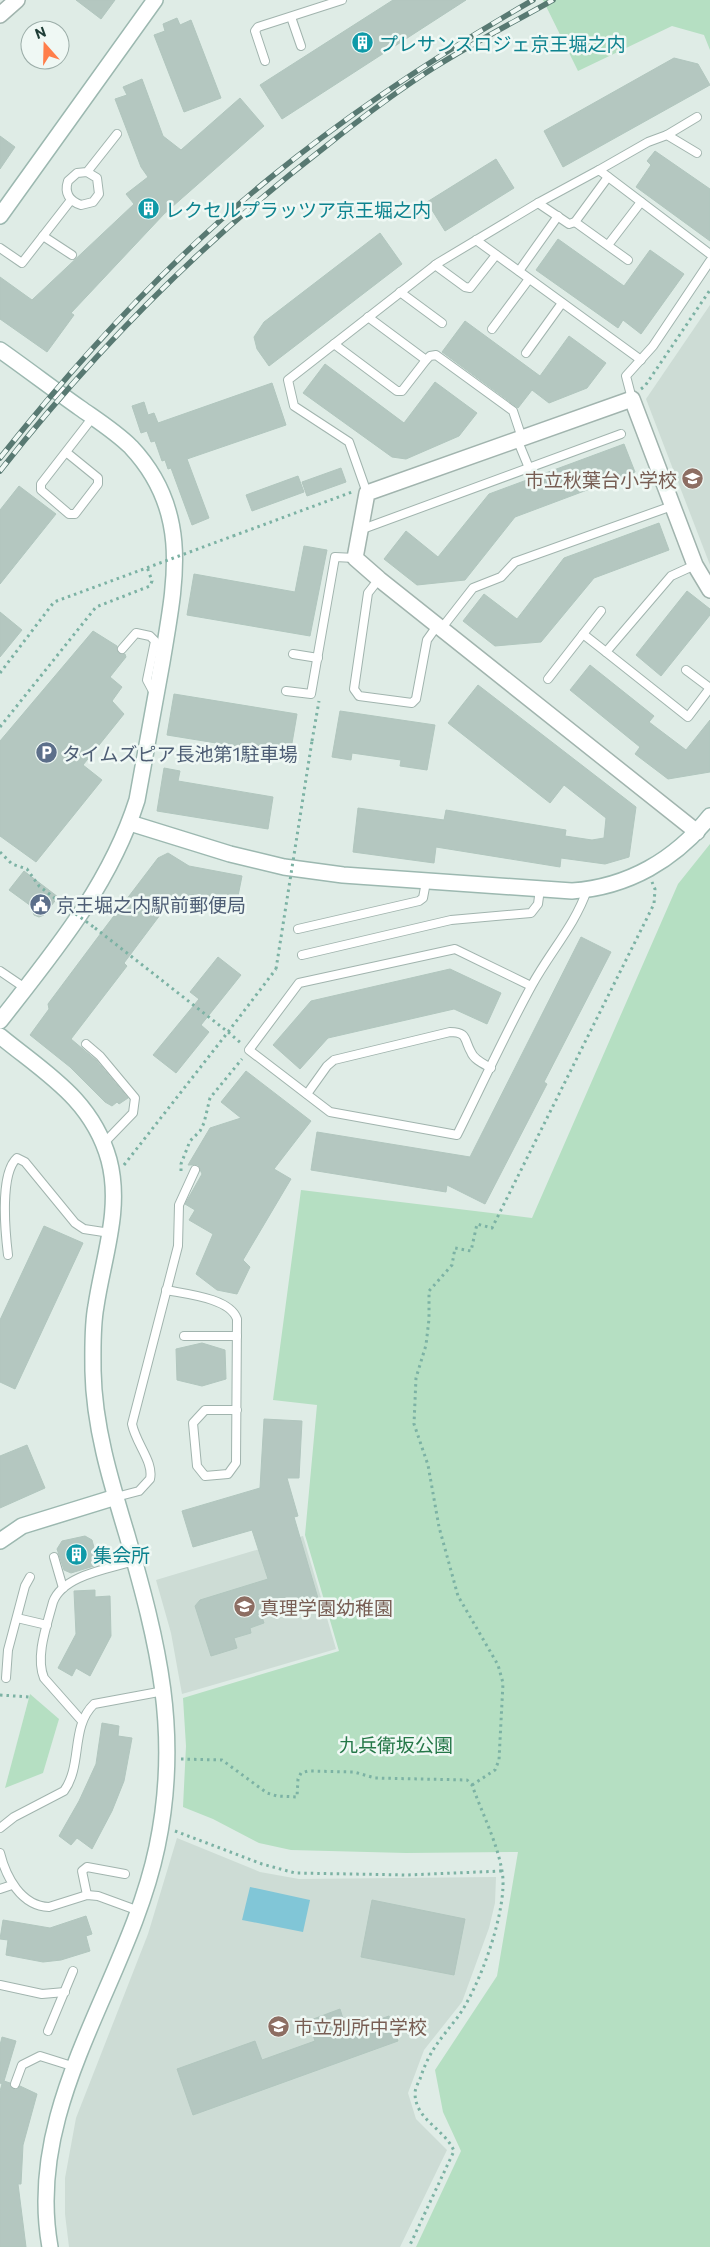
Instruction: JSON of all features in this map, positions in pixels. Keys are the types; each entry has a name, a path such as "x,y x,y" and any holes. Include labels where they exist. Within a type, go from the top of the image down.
{"street":[{"path":"0,15 17,0"},
{"path":"0,216 155,0"},
{"path":"0,350 121,438 145,465 162,494 172,525 176,552 174,586 156,697 137,800 130,822 98,890 0,1021"},
{"path":"697,832 439,628 355,558 360,530 361,492 520,438 636,394 672,506 695,565 710,590"},
{"path":"130,822 230,854 284,867 343,876 540,889 587,890 619,882 647,871 680,849 710,816"},
{"path":"0,1036 64,1085 88,1115 109,1159 114,1195 110,1233 95,1310 93,1374 100,1431 116,1498 155,1638 164,1691 168,1759 166,1789 157,1847 139,1911 60,2106 49,2152 46,2213 50,2247"},
{"path":"0,1540 14,1530 32,1522 116,1498"}],"lane":[{"path":"265,61 255,31 258,28 342,0"},
{"path":"291,16 301,46"},
{"path":"361,492 349,442 294,406 288,380 435,265 538,203 648,142 667,135 697,117"},
{"path":"87,172 116,134"},
{"path":"667,135 697,153"},
{"path":"599,170 710,254"},
{"path":"87,172 97,180 98,196 93,202 84,205 71,200 66,191 68,181 76,173 87,172"},
{"path":"538,203 569,224 575,222 608,177"},
{"path":"0,248 22,263 71,200"},
{"path":"608,245 641,202"},
{"path":"519,271 558,216"},
{"path":"575,222 628,260"},
{"path":"43,236 72,256"},
{"path":"476,240 641,360"},
{"path":"435,265 465,287 470,288 496,255"},
{"path":"636,394 626,376 653,346 710,261"},
{"path":"492,329 529,279"},
{"path":"400,292 442,323"},
{"path":"526,353 562,303"},
{"path":"368,317 426,360"},
{"path":"334,344 398,391 402,391 430,356 436,355 512,411 529,468"},
{"path":"66,452 98,478 98,484 75,514 70,514 41,490 42,484 66,452 93,417"},
{"path":"360,530 621,434"},
{"path":"378,579 368,593 354,688 359,696 412,703 416,699 427,640 473,588 502,577 515,562 672,506"},
{"path":"286,691 311,694 335,558 355,558"},
{"path":"606,652 671,576 695,565"},
{"path":"548,678 601,611"},
{"path":"122,649 136,633 150,636 155,641 147,680 156,697"},
{"path":"583,634 688,717 710,688 686,670"},
{"path":"293,654 318,658"},
{"path":"298,929 419,901 423,898 426,882"},
{"path":"302,954 451,920 531,913 538,904 540,889"},
{"path":"531,986 455,949 299,983 249,1050 330,1112 457,1135 531,986 568,930 580,909 587,890"},
{"path":"0,971 25,988"},
{"path":"307,1094 327,1066 334,1060 450,1032 457,1032 464,1036 468,1040 471,1053 490,1068"},
{"path":"86,1044 105,1061 135,1098 133,1113 103,1144"},
{"path":"8,1255 0,1187 13,1161 17,1158 25,1162 70,1218 80,1227 110,1233"},
{"path":"116,1498 139,1491 150,1479 150,1464 136,1441 132,1424 178,1246 179,1205 195,1170"},
{"path":"166,1290 206,1298 230,1308 238,1319 237,1336 237,1410 236,1463 234,1469 228,1474 205,1476 197,1466 193,1423 205,1410 237,1410"},
{"path":"184,1336 237,1336"},
{"path":"54,1557 63,1588"},
{"path":"82,1721 44,1678 42,1672 47,1625 55,1596 63,1588 81,1578 134,1561"},
{"path":"6,1678 8,1650 25,1586 30,1577"},
{"path":"17,1618 47,1625"},
{"path":"0,1828 14,1817 64,1791 73,1768 82,1721 89,1709 101,1701 164,1691"},
{"path":"0,1853 12,1885 43,1907 49,1907 87,1895 98,1896 139,1911"},
{"path":"87,1895 82,1871 88,1867 125,1874"},
{"path":"0,1889 12,1885"},
{"path":"48,2030 73,1972"},
{"path":"0,1985 42,1994 65,1992"},
{"path":"15,2084 22,2065 40,2056 75,2067"}],"path":[{"path":"636,394 646,386 710,290"},
{"path":"0,673 54,602 233,536 361,492"},
{"path":"0,727 96,607 150,586 152,581 147,567"},
{"path":"124,1165 276,969 312,741"},
{"path":"0,852 12,864 27,869 39,886 249,1050 210,1098 200,1131 190,1141 181,1164 182,1173 188,1182"},
{"path":"472,1785 483,1780 495,1770 499,1760 503,1683 498,1665 458,1596 439,1527 428,1466 414,1424 416,1378 426,1345 429,1319 429,1291 452,1264 455,1248 471,1251 477,1224 492,1228 654,904 655,889 652,881"},
{"path":"0,1695 29,1697"},
{"path":"181,1759 222,1760 267,1793 277,1796 296,1797 298,1779 301,1773 308,1771 354,1772 375,1778 466,1780 472,1785 502,1871 504,1889 498,1920 474,1990 468,2003 427,2056 415,2093 422,2115 451,2144 454,2152 409,2247"},
{"path":"175,1831 270,1867 295,1872 407,1875 502,1871"}],"shaded area":[{"name":"市立秋葉台小学校","path":"710,305 710,565 646,399"},
{"name":"真理学園幼稚園","path":"303,1536 336,1649 182,1694 171,1633 156,1580"},
{"name":"市立別所中学校","path":"177,1838 260,1872 299,1879 496,1877 495,1903 489,1928 462,2002 424,2050 408,2093 416,2119 447,2150 400,2247 69,2247 65,2214 65,2178 76,2118 148,1934"}],"green space":[{"path":"543,0 710,0 710,50 704,35 672,26 578,71"},
{"name":"九兵衛坂公園","path":"710,844 710,2247 416,2247 461,2151 443,2112 435,2070 497,1976 518,1852 406,1853 291,1850 259,1843 213,1819 183,1807 186,1746 183,1698 339,1651 305,1535 317,1405 273,1400 301,1190 532,1218 678,884"},
{"path":"30,1694 59,1719 43,1773 5,1788"}],"water":[{"path":"250,1887 310,1900 303,1932 242,1920"}],"building":[{"path":"76,0 115,0 101,19"},
{"name":"プレサンスロジェ京王堀之内","path":"393,0 466,0 282,119 260,85"},
{"path":"177,18 180,25 191,20 221,98 184,112 154,35 165,31 163,24"},
{"path":"674,58 698,64 710,85 563,167 544,131"},
{"name":"レクセルプラッツア京王堀之内","path":"142,79 163,136 181,150 240,98 264,126 164,214 71,313 74,315 47,352 0,319 0,277 32,300 134,204 126,194 148,177 141,167 115,99 127,95 123,87"},
{"path":"0,136 15,147 0,169"},
{"path":"655,151 710,189 710,241 636,187 651,165 647,161"},
{"path":"496,159 514,188 445,231 427,202"},
{"path":"380,233 402,264 269,366 257,349 254,337 264,322"},
{"path":"558,239 624,286 650,250 684,274 641,334 623,320 618,328 536,270"},
{"path":"465,321 540,376 569,336 606,363 587,388 549,403 532,390 518,408 442,352"},
{"path":"325,364 404,423 435,382 477,413 459,436 406,459 392,457 303,393"},
{"path":"272,383 286,425 187,459 209,518 192,525 171,468 168,469 165,460 162,461 155,441 151,442 147,431 141,433 132,406 144,402 148,415 154,413 158,423"},
{"path":"624,444 635,472 515,517 465,580 417,585 384,559 406,531 438,557 489,494"},
{"path":"341,468 346,482 307,496 302,482"},
{"path":"298,476 304,492 252,511 246,495"},
{"path":"19,486 56,514 0,584 0,510"},
{"path":"659,523 669,550 594,578 541,642 495,646 463,621 484,594 517,619 564,558"},
{"path":"304,546 327,550 310,636 187,615 194,574 295,592"},
{"path":"687,591 710,609 710,615 661,676 636,655"},
{"path":"0,612 22,630 0,657"},
{"name":"タイムズピア長池第1駐車場","path":"93,631 117,646 118,653 125,654 126,657 110,677 122,687 112,701 124,714 83,765 102,780 36,862 0,836 0,741"},
{"path":"590,665 654,716 649,722 686,750 710,720 710,772 668,779 635,754 640,747 570,690"},
{"path":"478,685 636,807 629,857 605,864 561,858 560,867 436,847 434,863 353,852 358,808 444,820 446,810 566,830 565,836 592,840 604,838 606,818 564,785 550,803 448,723"},
{"path":"174,694 297,714 290,755 167,735"},
{"path":"340,711 435,725 427,770 400,766 401,760 352,753 351,760 332,757"},
{"path":"164,768 180,771 178,781 273,797 268,829 157,811"},
{"path":"168,853 189,866 242,876 235,911 172,899 124,963 127,966 71,1039 96,1060 128,1098 112,1106 105,1102 70,1067 30,1035 49,1009 48,1004 107,925 158,858"},
{"path":"24,871 58,897 44,915 39,917 34,915 31,906 9,890"},
{"path":"581,937 611,952 544,1082 547,1084 485,1204 447,1185 446,1192 311,1170 317,1132 470,1157"},
{"path":"218,957 241,975 201,1025 209,1032 176,1073 153,1055 199,999 190,992"},
{"path":"450,969 501,993 487,1024 454,1009 328,1038 300,1069 273,1045 311,1001"},
{"path":"246,1071 311,1121 274,1169 291,1179 243,1260 250,1267 237,1294 217,1290 196,1274 213,1234 189,1220 195,1210 185,1204 202,1174 198,1165 188,1165 210,1128 241,1118 221,1102"},
{"path":"44,1226 83,1243 15,1389 0,1382 0,1320"},
{"path":"202,1343 225,1350 226,1379 202,1386 177,1380 176,1349"},
{"path":"264,1419 302,1421 299,1478 287,1478 298,1516 294,1517 320,1605 302,1611 299,1602 261,1614 264,1623 250,1628 251,1633 234,1638 237,1648 211,1656 195,1606 200,1600 268,1579 252,1530 193,1547 182,1511 260,1488"},
{"path":"27,1445 45,1488 0,1508 0,1456"},
{"name":"集会所","path":"85,1536 92,1540 97,1559 94,1566 71,1573 64,1570 57,1549 62,1541"},
{"path":"95,1590 95,1597 110,1596 111,1636 90,1676 76,1668 72,1676 58,1668 76,1634 74,1591"},
{"path":"102,1723 119,1726 118,1736 132,1738 124,1781 112,1811 92,1849 77,1838 71,1845 59,1836 79,1801 96,1764"},
{"path":"372,1900 465,1919 454,1975 361,1957"},
{"path":"86,1916 92,1934 86,1936 90,1951 61,1960 43,1962 6,1955 8,1940 0,1939 3,1920 50,1928"},
{"path":"340,2009 347,2031 389,2016 398,2041 193,2115 177,2069 255,2041 262,2060 315,2041 308,2021"},
{"path":"2,2037 16,2041 4,2081 10,2083 13,2089 20,2086 37,2094 23,2145 21,2184 18,2184 26,2247 0,2247 0,2091 2,2084 0,2083 0,2045"}],"railway":[{"path":"0,458 94,346 162,276 233,209 301,153 365,106 431,62 533,0"},
{"path":"0,471 36,426 112,340 152,299 236,220 280,183 393,95 464,50 553,0"}],"place":[{"name":"プレサンスロジェ京王堀之内","path":"363,43"},
{"name":"レクセルプラッツア京王堀之内","path":"149,209"},
{"name":"市立秋葉台小学校","path":"693,479"},
{"name":"タイムズピア長池第1駐車場","path":"46,753"},
{"name":"京王堀之内駅前郵便局","path":"40,904"},
{"name":"集会所","path":"77,1554"},
{"name":"真理学園幼稚園","path":"244,1607"},
{"name":"市立別所中学校","path":"278,2026"}]}
